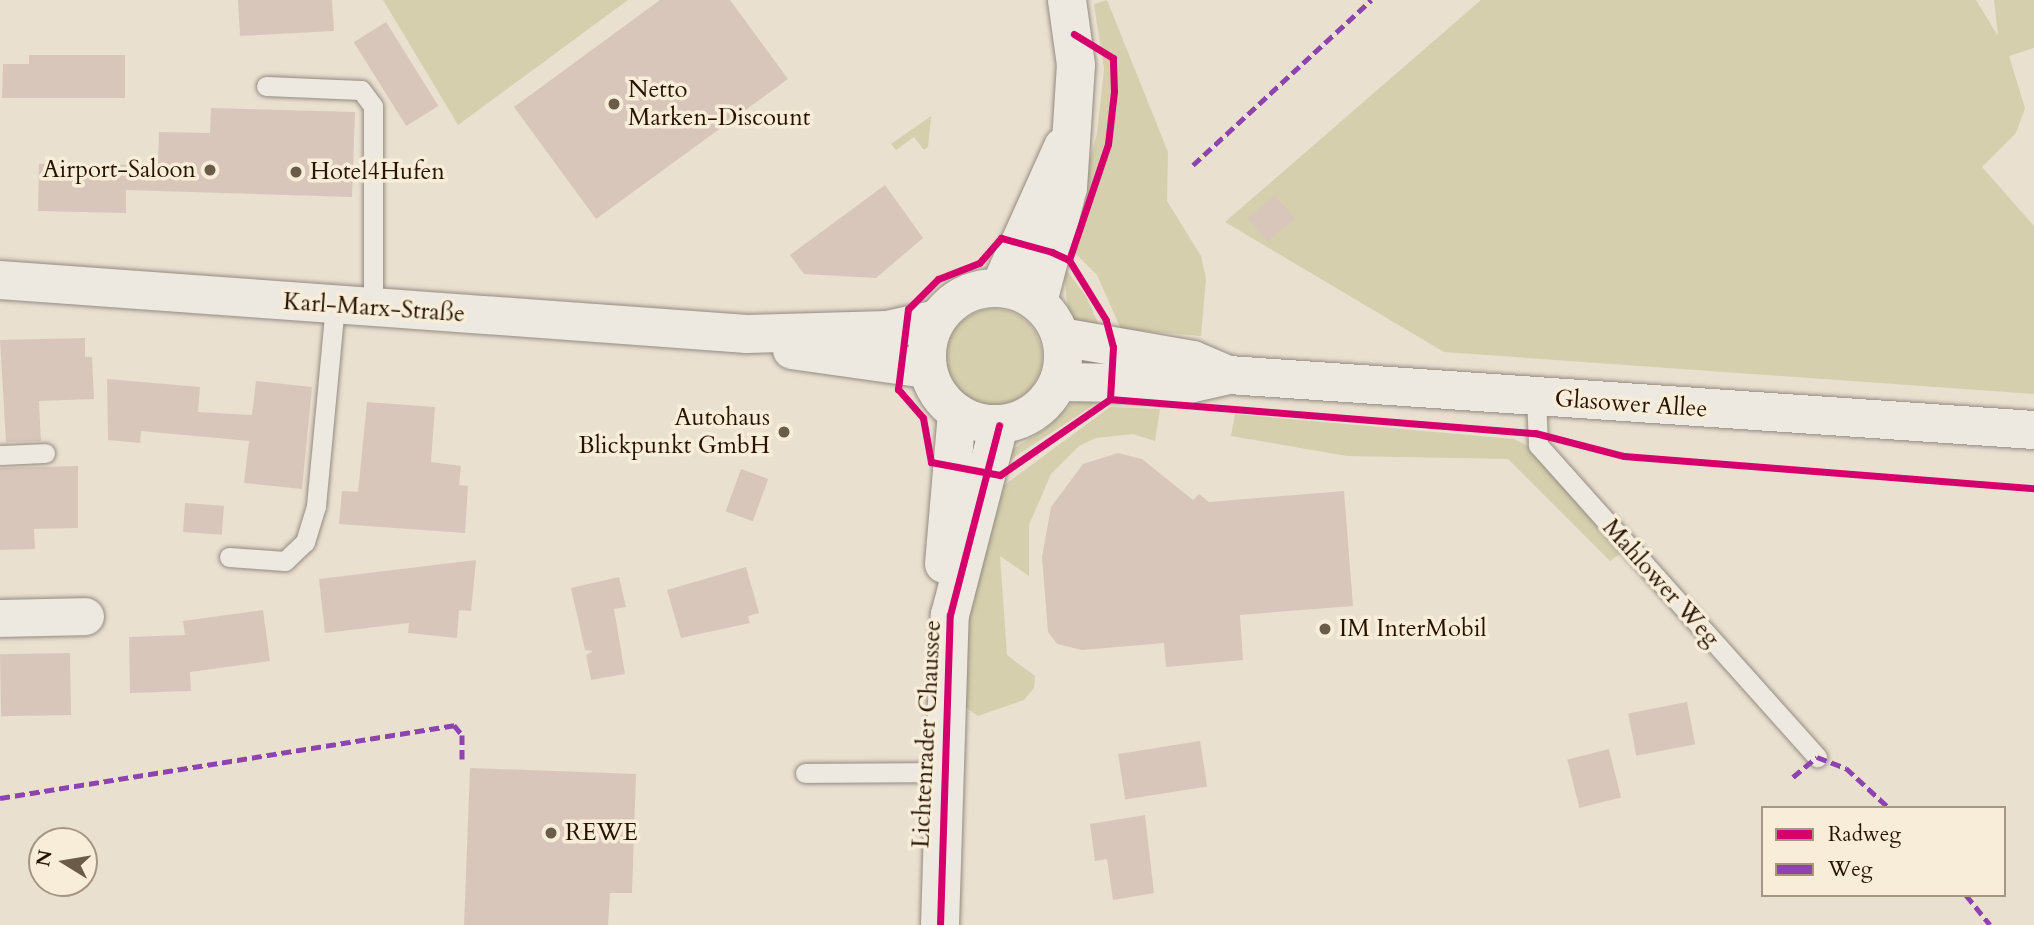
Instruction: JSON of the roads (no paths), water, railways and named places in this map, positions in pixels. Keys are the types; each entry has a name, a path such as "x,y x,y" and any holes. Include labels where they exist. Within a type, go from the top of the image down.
{"main road":[{"path":"1038,303 1068,188 1076,65 1067,0"},
{"path":"1000,287 1071,133"},
{"name":"Karl-Marx-Straße","path":"0,280 747,334 887,330 937,319"},
{"path":"1000,287 1038,303 1061,337 1059,382 1035,412 999,425 957,413 928,369 927,343 937,319 965,295 1000,287"},
{"name":"Karl-Marx-Straße","path":"747,334 803,352 928,369"},
{"name":"Glasower Allee","path":"1061,337 1193,360 1229,375"},
{"name":"Glasower Allee","path":"1059,382 1189,384 1229,375 2034,430"},
{"name":"Lichtenrader Chaussee","path":"940,925 941,772 950,615 944,530 957,413"},
{"name":"Lichtenrader Chaussee","path":"950,615 999,425"}],"street":[{"path":"0,618 85,616"}],"lane":[{"path":"266,86 361,90 373,106 373,308"},
{"path":"229,556 285,561 305,542 316,506 335,305"},
{"name":"Mahlower Weg","path":"1536,397 1538,445 1816,757"},
{"path":"0,455 46,453"},
{"path":"805,772 941,772"}],"place":[{"name":"Netto Marken-Discount","path":"614,104"},
{"name":"Airport-Saloon","path":"210,170"},
{"name":"Hotel4Hufen","path":"296,172"},
{"name":"Autohaus Blickpunkt GmbH","path":"784,432"},
{"name":"IM InterMobil","path":"1325,629"},
{"name":"REWE","path":"551,833"}]}
